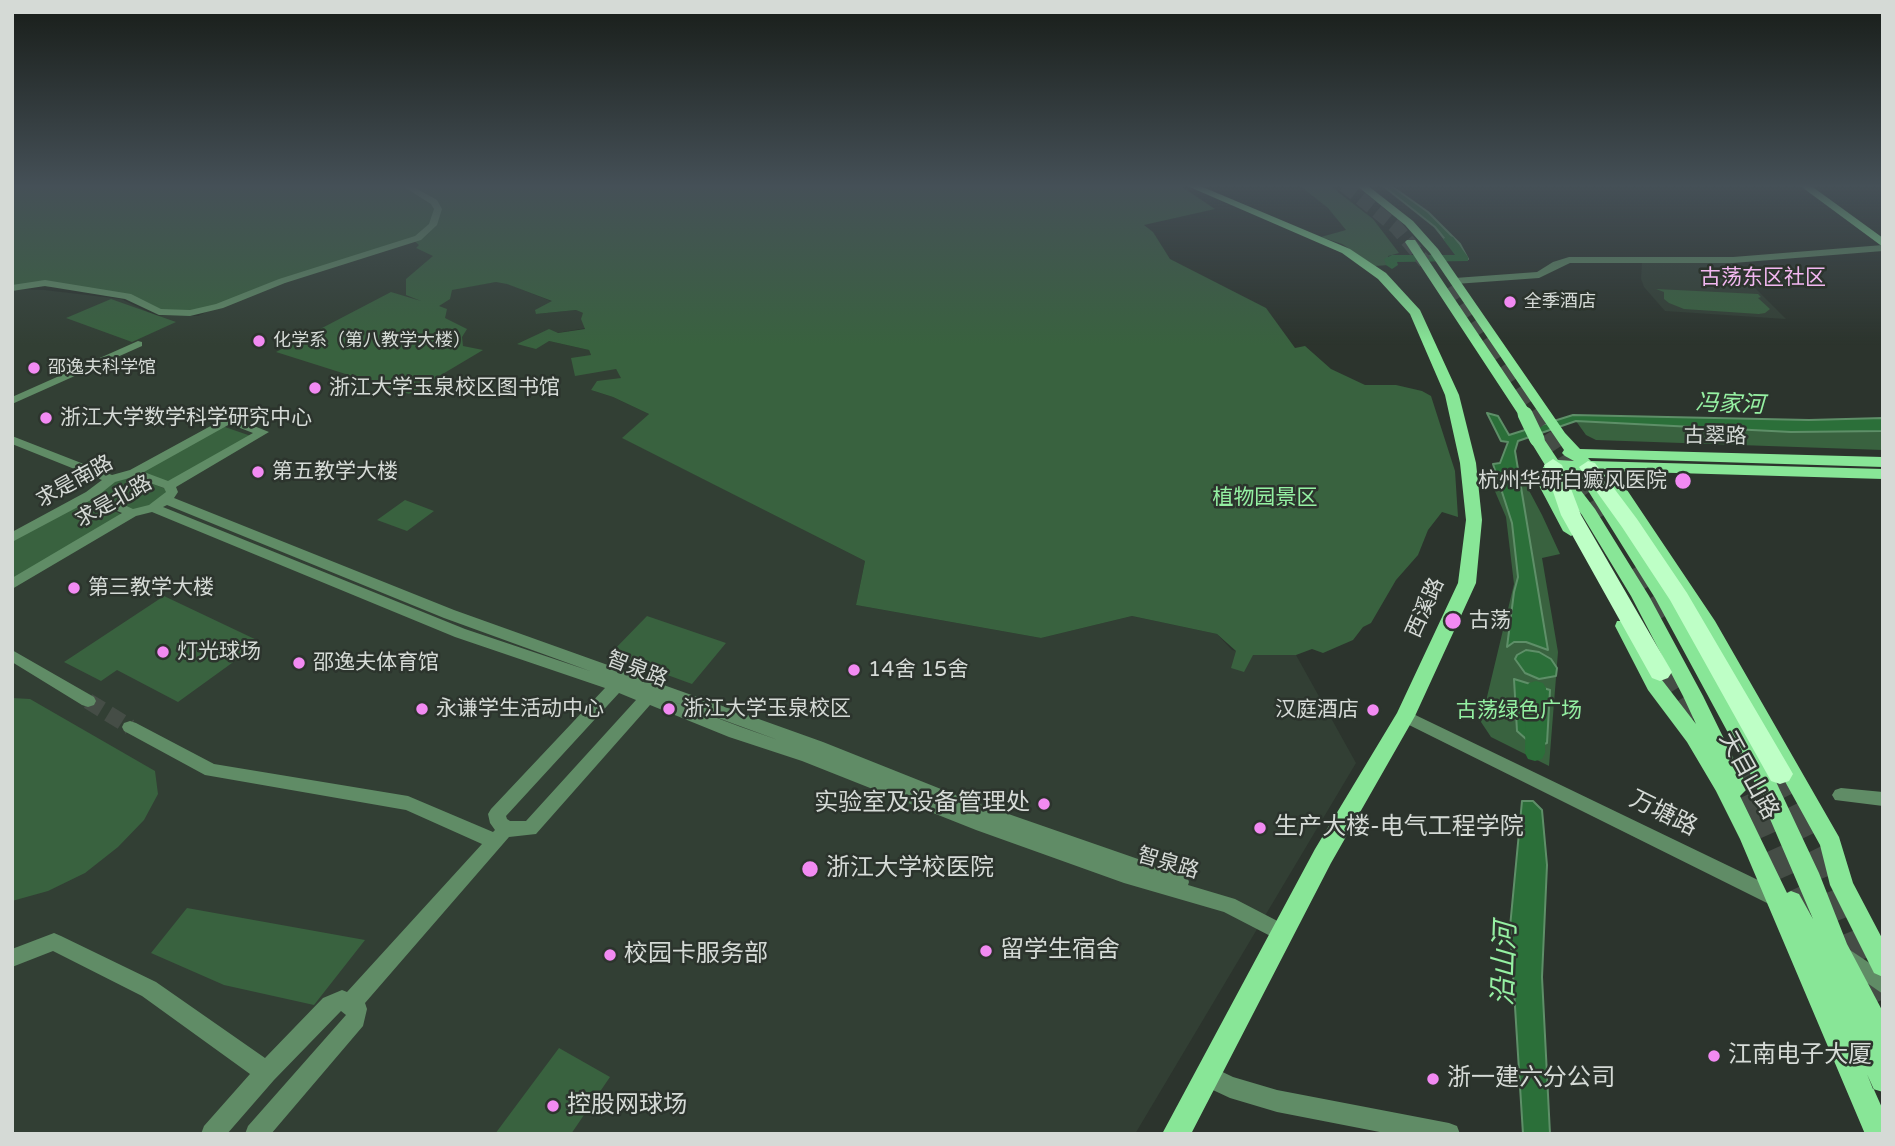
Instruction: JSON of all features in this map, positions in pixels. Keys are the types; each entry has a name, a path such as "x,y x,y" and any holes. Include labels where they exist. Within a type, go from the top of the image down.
{"highway":[{"path":"1545,452 1571,515 1660,672"},
{"path":"1582,460 1630,523 1679,598 1780,774"}],"main road":[{"name":"西溪路","path":"1176,1134 1323,856 1405,716 1467,583 1472,554 1474,512 1466,453 1452,396 1416,313 1372,268 1317,238"},
{"name":"天目山路","path":"1410,238 1455,281 1560,436 1582,460 1613,481 1708,626 1831,844 1842,885 1883,965"},
{"name":"天目山路","path":"1418,238 1525,414 1545,452 1590,513 1640,596 1693,696 1787,906 1879,1134"},
{"name":"天目山路","path":"1545,452 1543,478 1655,685 1694,736 1724,785 1787,906 1849,1008 1883,1079"},
{"name":"古翠路","path":"1545,452 1582,460 1883,474"},
{"name":"天目山路","path":"1582,460 1590,481 1663,597 1762,775 1807,873 1837,949 1883,1041"},
{"name":"古翠路","path":"1582,460 1883,462"}],"street":[{"path":"12,288 45,283 128,296 159,312 190,313 219,306 282,281 416,238"},
{"path":"1455,281 1539,275 1556,264 1569,260 1733,260 1883,246"},
{"path":"15,398 138,345"},
{"name":"求是北路","path":"12,584 132,513 163,498 263,432 229,420"},
{"name":"求是南路","path":"12,538 91,495 108,481 134,473 229,420"},
{"path":"12,440 58,457 108,481"},
{"name":"智泉路","path":"134,473 163,498 460,633 621,682 995,830 1124,875 1228,905 1282,933"},
{"path":"91,495 132,513"},
{"path":"12,656 88,701"},
{"path":"501,835 497,814 621,682"},
{"path":"130,727 211,770 408,803 501,835 530,829 651,694"},
{"name":"万塘路","path":"1405,716 1787,906 1883,984"},
{"path":"1841,795 1883,799"},
{"path":"349,1004 501,835"},
{"path":"12,958 54,942 149,989 266,1072"},
{"path":"212,1134 330,1004 342,1000 357,1009 356,1019 256,1134"},
{"path":"1208,1076 1230,1087 1277,1101 1449,1134"}],"shaded area":[{"name":"浙江大学玉泉校区","path":"417,238 429,238 417,248 445,253 452,289 501,281 553,302 536,314 576,310 583,313 586,328 557,333 549,341 589,350 591,355 616,369 622,378 591,390 649,414 623,438 865,561 856,605 1041,638 1132,616 1217,634 1232,650 1254,655 1296,655 1356,763 1135,1134 12,1134 12,289 121,299 157,316 198,316 270,281"},
{"path":"1444,238 1454,238 1460,244 1468,259 1460,258"},
{"path":"1642,261 1730,263 1786,319 1665,311 1644,287 1641,279"},
{"path":"1487,413 1498,416 1509,435 1573,415 1809,420 1883,418 1883,431 1791,432 1576,421 1518,441 1515,451 1548,650 1526,642 1514,642 1507,647 1518,577 1512,523 1493,464 1500,463 1508,442 1501,441"},
{"path":"1526,650 1539,652 1551,659 1557,668 1556,676 1539,679 1525,673 1515,659"},
{"path":"1514,679 1550,690 1547,743 1535,747 1517,731"},
{"path":"1522,801 1533,801 1542,810 1547,865 1542,977 1550,1134 1523,1134 1510,927"}],"green space":[{"name":"植物园景区","path":"12,238 410,238 221,305 170,314 135,297 74,288 26,285 12,289"},
{"name":"植物园景区","path":"412,238 1157,238 1170,259 1266,308 1295,348 1305,346 1331,369 1365,385 1396,385 1431,396 1455,471 1458,517 1442,512 1428,530 1418,555 1396,580 1371,623 1363,627 1353,640 1323,653 1312,649 1296,655 1253,655 1244,672 1231,668 1236,651 1217,634 1132,616 1041,638 856,605 865,561 622,438 649,414 591,390 597,381 621,378 616,369 575,376 571,358 591,355 589,350 549,341 536,349 517,344 549,329 558,333 585,329 581,319 583,313 576,310 536,314 535,310 552,301 496,282 452,290 450,299 439,306 447,309 445,318 467,329 462,337 463,346 483,350 409,394 276,352 391,292 421,301 406,295 406,279 433,256 416,248 419,245"},
{"path":"1325,238 1388,238 1399,253 1388,256 1389,265 1375,266 1342,244"},
{"path":"1656,289 1758,294 1761,297 1758,298 1770,309 1759,314 1684,309 1669,303 1664,299 1664,292"},
{"path":"111,299 176,322 132,342 66,318"},
{"path":"1576,421 1791,432 1883,431 1883,450 1596,440 1586,435"},
{"path":"222,426 251,436 171,483 142,472"},
{"name":"古荡绿色广场","path":"1516,466 1560,554 1542,558 1558,652 1549,766 1491,737 1481,722 1514,584 1506,517 1488,475"},
{"path":"132,476 166,489 168,493 152,506 134,511 95,495 106,484"},
{"path":"88,499 123,515 12,580 12,540"},
{"path":"405,500 434,511 407,531 377,520"},
{"name":"灯光球场","path":"164,596 261,642 178,702 117,670 101,681 64,662"},
{"path":"647,616 726,643 692,684 610,654"},
{"path":"12,698 30,699 155,771 158,794 144,820 118,847 85,873 48,891 12,901"},
{"path":"187,908 365,940 314,1005 224,985 151,953"},
{"name":"控股网球场","path":"559,1048 610,1077 571,1134 495,1134"}],"waterway":[{"name":"沿山河","path":"1392,265 1392,258 1464,259 1449,239"},
{"name":"沿山河","path":"1535,753 1536,688"}],"tunnel":[{"path":"1406,238 1425,262"},
{"path":"1453,285 1491,344"},
{"path":"1490,342 1608,522"},
{"path":"1636,567 1670,623"},
{"path":"1660,672 1690,721"},
{"path":"88,701 130,727"},
{"path":"1735,763 1756,810"},
{"path":"1780,774 1797,808"},
{"path":"1755,808 1803,916"},
{"path":"1797,808 1824,863 1883,1018"}],"place":[{"name":"全季酒店","path":"1510,302"},
{"name":"化学系（第八教学大楼）","path":"259,341"},
{"name":"邵逸夫科学馆","path":"34,368"},
{"name":"浙江大学玉泉校区图书馆","path":"315,388"},
{"name":"浙江大学数学科学研究中心","path":"46,418"},
{"name":"第五教学大楼","path":"258,472"},
{"name":"杭州华研白癜风医院","path":"1683,481"},
{"name":"第三教学大楼","path":"74,588"},
{"name":"古荡","path":"1453,621"},
{"name":"灯光球场","path":"163,652"},
{"name":"邵逸夫体育馆","path":"299,663"},
{"name":"14舍 15舍","path":"854,670"},
{"name":"永谦学生活动中心","path":"422,709"},
{"name":"浙江大学玉泉校区","path":"669,709"},
{"name":"汉庭酒店","path":"1373,710"},
{"name":"实验室及设备管理处","path":"1044,804"},
{"name":"生产大楼-电气工程学院","path":"1260,828"},
{"name":"浙江大学校医院","path":"810,869"},
{"name":"留学生宿舍","path":"986,951"},
{"name":"校园卡服务部","path":"610,955"},
{"name":"江南电子大厦","path":"1714,1056"},
{"name":"浙一建六分公司","path":"1433,1079"},
{"name":"控股网球场","path":"553,1106"}],"district":[{"name":"古荡东区社区","path":"1763,278"}],"water label":[{"name":"冯家河","path":"1730,405"}]}
